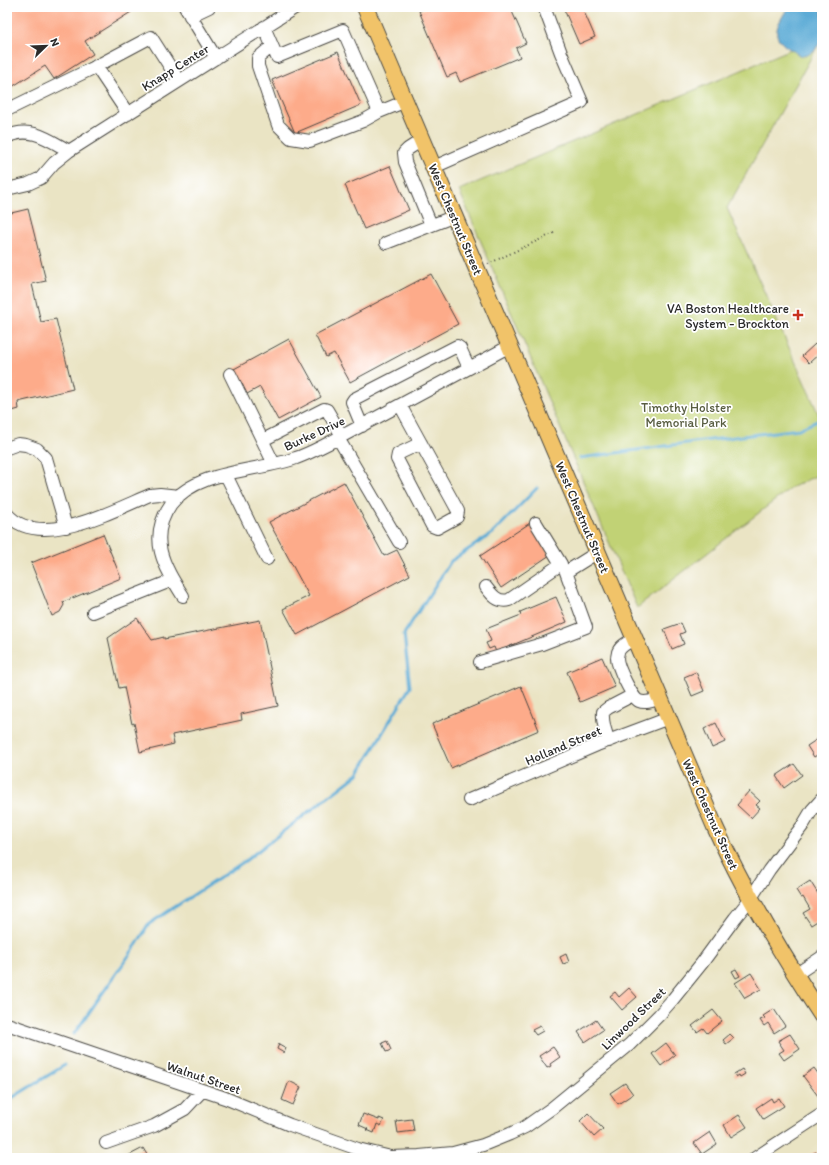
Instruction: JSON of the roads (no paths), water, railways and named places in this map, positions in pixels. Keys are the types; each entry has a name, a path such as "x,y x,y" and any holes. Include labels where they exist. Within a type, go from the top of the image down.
{"main road":[{"name":"West Chestnut Street","path":"365,7 724,846 780,950 822,1016"}],"street":[{"path":"209,7 188,12 216,58"},
{"name":"Knapp Center","path":"7,189 28,184 41,178 54,163 69,151 296,7"},
{"path":"434,167 582,102 561,53 544,7"},
{"path":"264,27 277,57 343,30 379,112"},
{"path":"7,110 151,37 179,81"},
{"path":"272,46 258,58 258,66 278,125 291,138 310,141 364,121 379,112 406,101"},
{"path":"96,66 128,114"},
{"path":"7,137 16,133 29,132 45,138 69,151"},
{"path":"422,140 404,153 405,162 431,225"},
{"path":"386,243 455,216"},
{"path":"362,426 352,402 354,399 457,346 460,348 469,368"},
{"name":"Burke Drive","path":"182,596 163,561 159,540 162,521 172,504 179,496 203,481 304,456 510,346"},
{"path":"230,374 274,464"},
{"path":"400,405 421,443 458,511 456,517 437,528 432,526 397,459 398,454 421,443"},
{"path":"262,440 324,409 327,410 340,437 399,542"},
{"path":"7,448 18,444 26,445 37,449 46,458 66,527"},
{"path":"226,475 267,559"},
{"path":"7,514 18,524 28,528 48,529 66,527 90,520 150,495 160,494 179,496"},
{"path":"480,662 542,644 586,627 564,568 536,523"},
{"path":"486,587 498,600 504,602 564,568 598,552"},
{"path":"93,612 173,580"},
{"path":"635,639 622,647 616,657 624,679 638,701 645,702 660,698"},
{"path":"609,741 605,729 603,712 633,695"},
{"name":"Holland Street","path":"469,800 609,741 669,718"},
{"name":"Linwood Street","path":"391,1156 419,1156 453,1153 483,1145 510,1134 525,1127 547,1112 629,1045 659,1015 702,963 751,898 769,870 822,798"},
{"path":"795,974 822,957"},
{"name":"Walnut Street","path":"7,1024 202,1090 290,1125 358,1149 391,1156"},
{"path":"106,1143 154,1126 184,1109 202,1090"},
{"path":"755,1158 822,1114"}],"water":[{"path":"788,7 822,7 823,35 815,50 806,56 800,55 785,46 779,40 777,35 777,28"}],"waterway":[{"path":"580,458 799,429 822,419"},
{"path":"74,1034 137,944 149,924 245,861 358,774 410,687 404,634 451,561 493,533 537,488"},
{"path":"7,1101 65,1065"}],"place":[{"name":"VA Boston Healthcare System - Brockton","path":"798,315"}],"park label":[{"name":"Timothy Holster Memorial Park","path":"686,414"}]}
